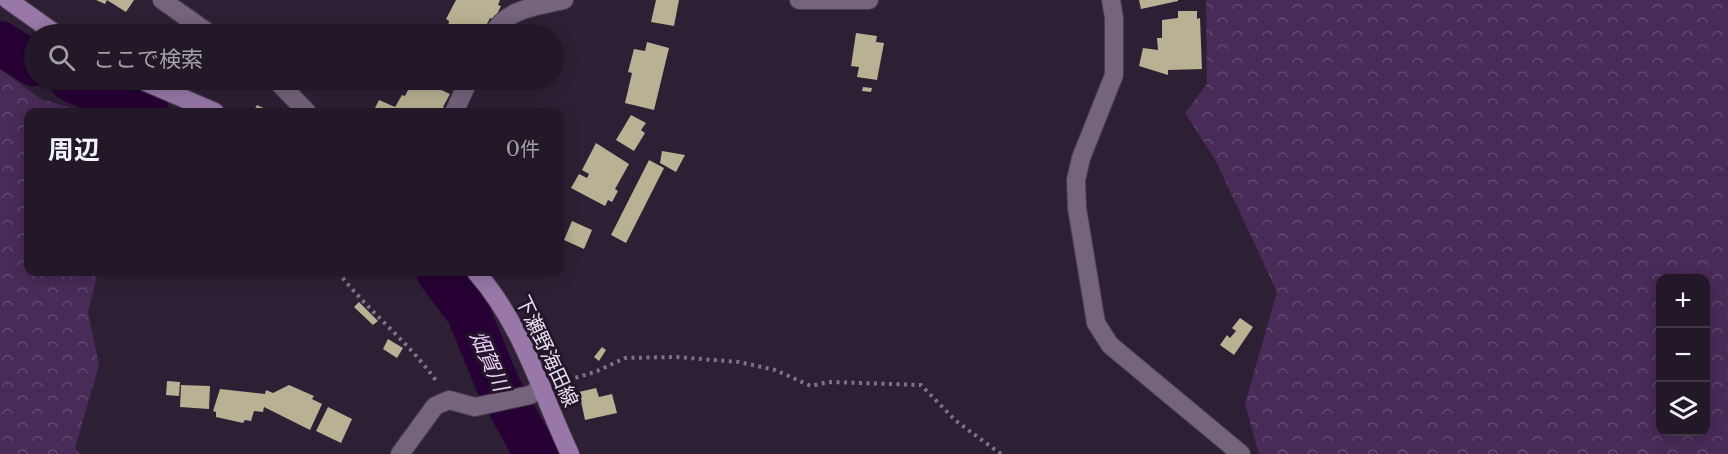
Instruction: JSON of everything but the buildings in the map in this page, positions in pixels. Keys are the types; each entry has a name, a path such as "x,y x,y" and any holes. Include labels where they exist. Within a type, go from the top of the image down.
{"main road":[{"path":"8,0 42,24"},
{"path":"164,90 206,108"},
{"name":"下瀬野海田線","path":"480,276 497,295 536,391 570,454"}],"street":[{"path":"162,0 196,24"},
{"path":"499,24 513,13 564,0"},
{"path":"799,0 868,0"},
{"path":"1111,0 1115,40 1114,75 1081,158 1076,180 1077,208 1096,322 1110,345 1241,454"},
{"path":"286,90 304,108"},
{"path":"456,108 464,90"},
{"path":"400,454 435,406 449,400 475,407 536,391"}],"path":[{"path":"342,276 428,369 449,400"},
{"path":"536,391 595,372 625,358 676,357 739,362 775,370 811,386 828,382 921,385 956,421 1001,454"}],"green space":[{"path":"1206,0 1728,0 1728,454 1259,454 1245,404 1277,292 1216,161 1185,113 1207,84"},
{"path":"0,69 24,87 24,90 29,90 41,99 72,108 24,108 24,276 97,276 88,312 99,365 75,448 80,454 0,454"}],"waterway":[{"name":"畑賀川","path":"0,43 24,58"},
{"name":"畑賀川","path":"95,90 138,108"},
{"name":"畑賀川","path":"441,276 468,312 498,385 536,454"}]}
